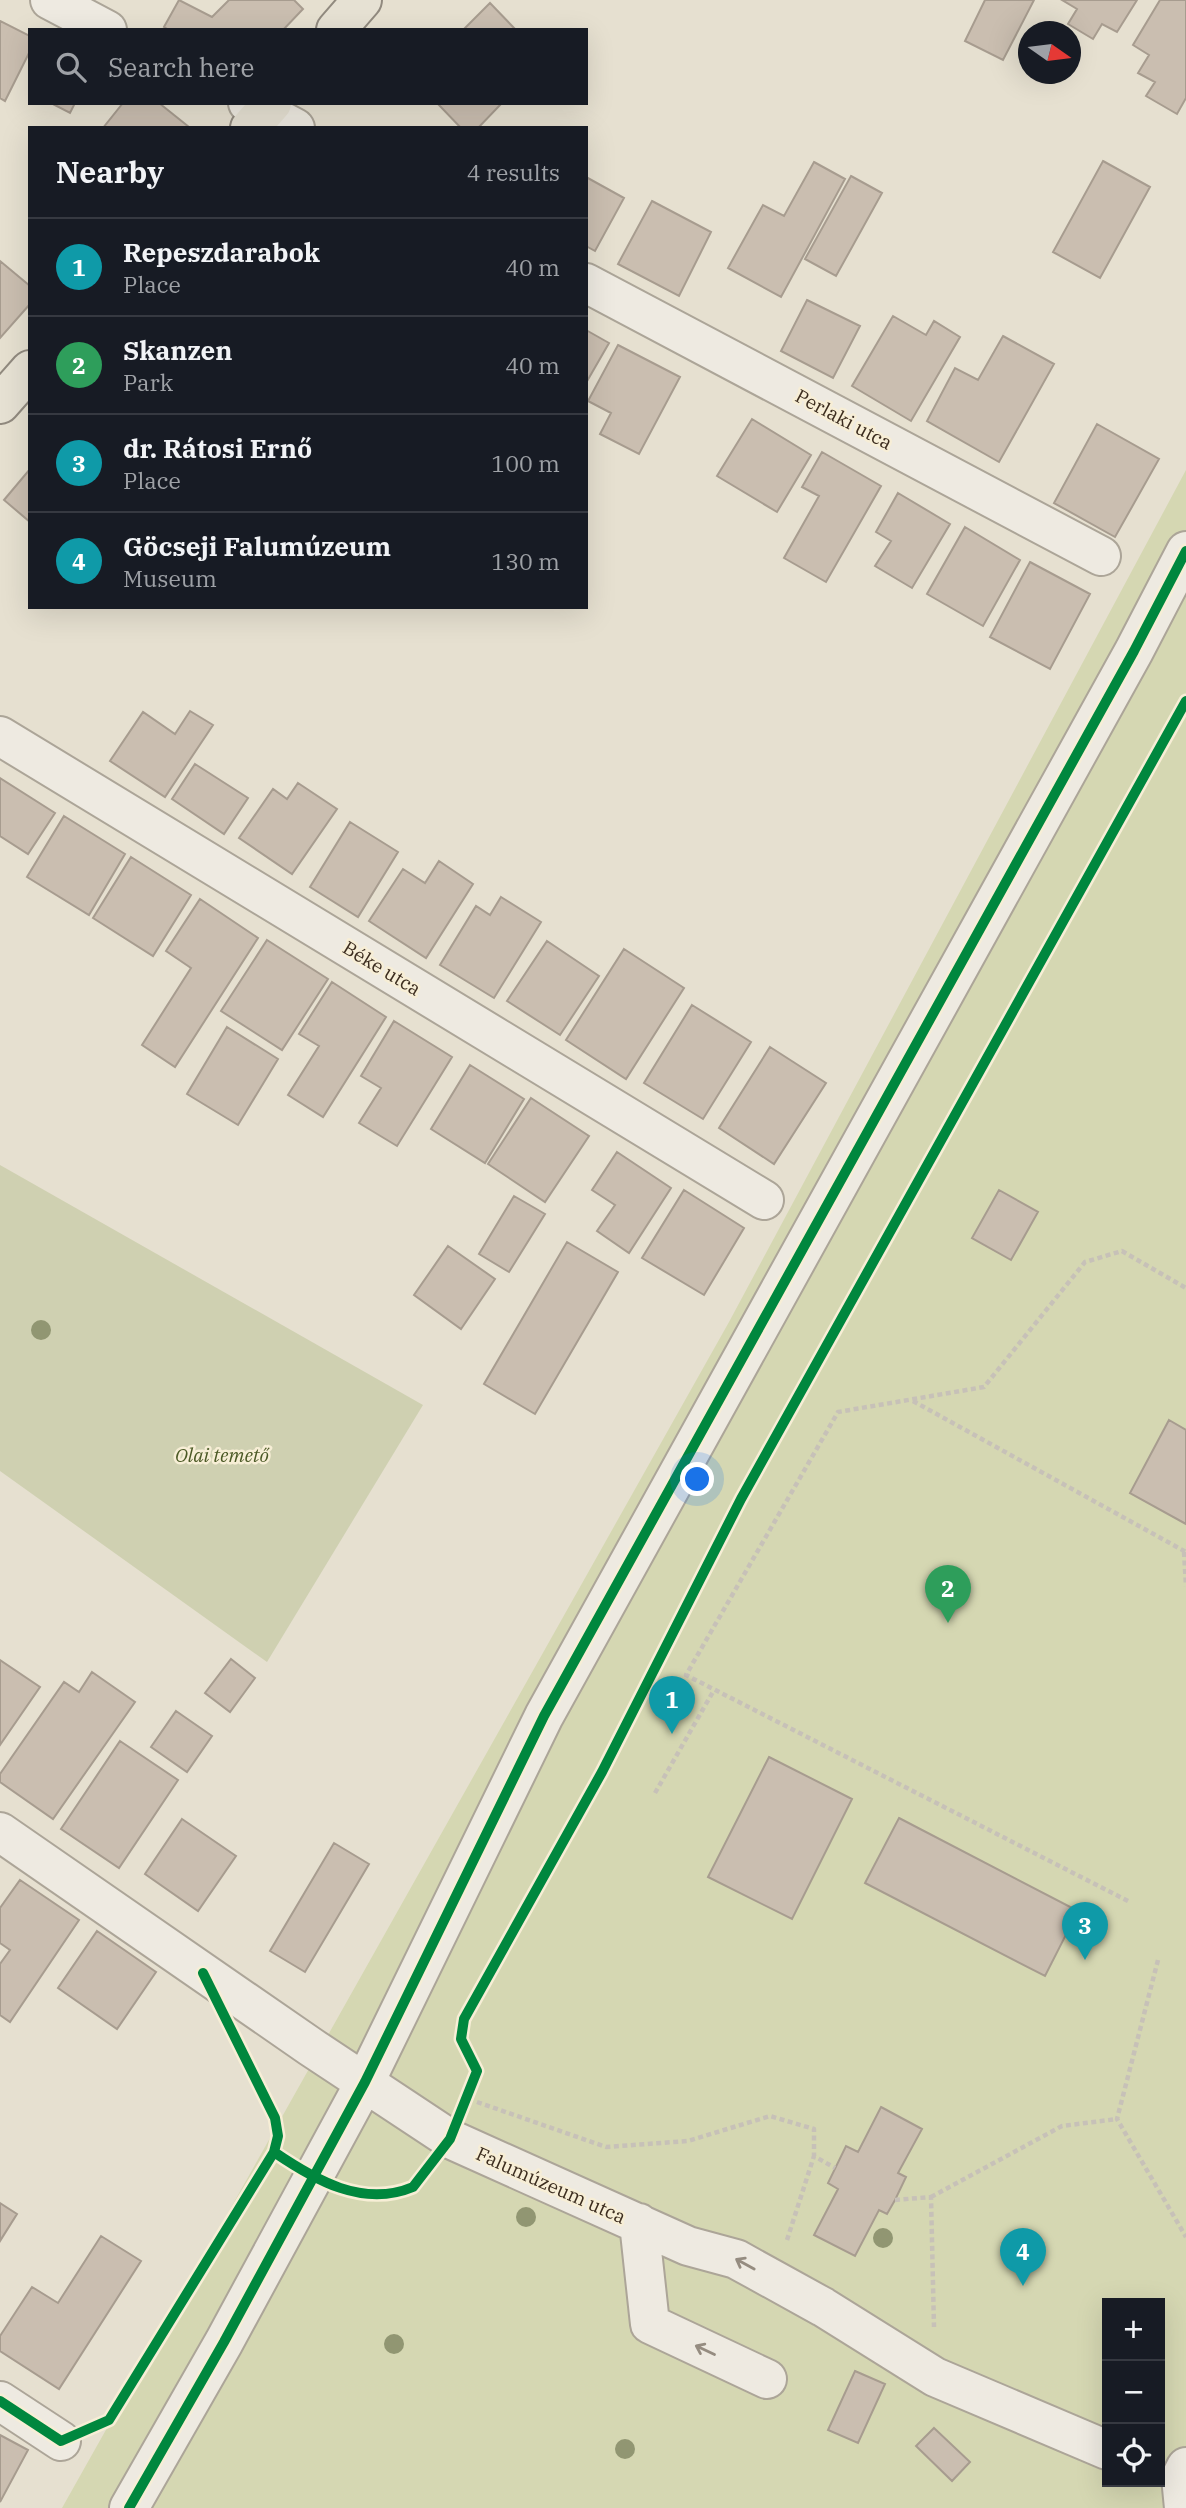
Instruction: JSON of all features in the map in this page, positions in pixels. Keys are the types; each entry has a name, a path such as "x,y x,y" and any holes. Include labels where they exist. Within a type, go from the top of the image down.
{"main road":[{"path":"338,28 362,0"},
{"path":"0,404 28,372"}],"street":[{"path":"50,0 103,28"},
{"name":"Perlaki utca","path":"588,284 1101,556"},
{"path":"129,2508 365,2082 544,1716 1002,891 1186,551"},
{"name":"Béke utca","path":"0,736 764,1200"},
{"name":"Falumúzeum utca","path":"0,1832 450,2139 688,2246 736,2259 935,2377 1102,2448"},
{"path":"639,2223 650,2324 767,2379"},
{"path":"0,2401 61,2441"}],"path":[{"path":"1128,1901 686,1675 838,1412 984,1387 1085,1262 1122,1251 1186,1288"},
{"path":"912,1400 1185,1552 1186,1586"},
{"path":"655,1793 713,1690"},
{"path":"1158,1959 1117,2119 1186,2237"},
{"path":"450,2139 469,2094 606,2147 688,2141 770,2116 814,2129 814,2156 789,2289"},
{"path":"895,2200 931,2197 1062,2126 1117,2119"},
{"path":"814,2156 835,2168"},
{"path":"931,2197 935,2377"}],"green space":[{"path":"1186,470 1186,2508 62,2508 729,1322"},
{"name":"Olai temető","path":"0,1165 423,1405 267,1662 0,1471"}],"building":[{"path":"179,0 212,17 229,0 294,0 303,9 285,28 164,27"},
{"path":"985,0 1034,0 1023,21 1018,21 1018,31 1003,60 965,41"},
{"path":"1062,0 1137,0 1117,32 1102,24 1093,39 1081,32 1081,21 1070,21 1077,9"},
{"path":"1160,0 1186,0 1186,98 1177,114 1146,96 1155,82 1138,73 1149,55 1133,45"},
{"path":"490,3 514,28 465,28"},
{"path":"0,21 28,35 28,55 5,101 0,98"},
{"path":"55,105 74,105 70,113"},
{"path":"121,105 162,105 188,126 105,126"},
{"path":"439,105 500,105 480,126 459,126"},
{"path":"1103,161 1150,187 1100,278 1053,252"},
{"path":"814,162 845,179 781,297 728,268 763,205 784,216"},
{"path":"851,176 882,193 836,276 805,259"},
{"path":"588,178 624,198 595,251 588,247"},
{"path":"652,201 711,232 679,296 618,264"},
{"path":"0,261 28,284 28,306 0,338"},
{"path":"807,300 860,326 833,378 781,351"},
{"path":"893,316 926,335 934,321 960,337 911,421 852,386"},
{"path":"588,331 609,343 588,380"},
{"path":"1003,336 1054,364 999,462 927,421 955,368 978,380"},
{"path":"618,345 680,377 639,454 600,434 611,413 588,401"},
{"path":"752,419 811,455 777,512 717,476"},
{"path":"1097,424 1159,459 1115,537 1054,503"},
{"path":"822,452 881,486 826,582 784,558 819,496 802,487"},
{"path":"28,471 28,520 4,500"},
{"path":"898,493 950,524 912,588 875,566 891,541 876,532"},
{"path":"965,527 1020,560 983,626 927,594"},
{"path":"1030,562 1090,594 1050,669 990,637"},
{"path":"190,711 213,725 165,797 110,761 143,712 175,734"},
{"path":"195,764 248,798 224,834 172,799"},
{"path":"0,778 55,813 28,854 0,836"},
{"path":"298,783 337,809 292,874 239,838 273,789 287,799"},
{"path":"64,816 125,854 89,915 27,877"},
{"path":"350,822 398,852 358,917 310,887"},
{"path":"131,857 191,895 153,956 93,918"},
{"path":"439,861 473,884 426,958 369,921 403,869 425,883"},
{"path":"501,897 541,922 494,998 440,965 476,906 490,915"},
{"path":"200,899 258,938 175,1067 142,1045 191,968 166,951"},
{"path":"267,940 328,979 282,1050 221,1011"},
{"path":"547,941 599,976 560,1035 507,1001"},
{"path":"624,949 684,988 626,1079 566,1040"},
{"path":"332,982 386,1017 323,1117 288,1095 319,1046 299,1034"},
{"path":"692,1005 751,1042 703,1119 644,1083"},
{"path":"394,1021 452,1057 397,1146 359,1123 381,1088 361,1076"},
{"path":"227,1027 278,1059 238,1125 187,1094"},
{"path":"770,1047 826,1083 774,1164 719,1128"},
{"path":"470,1065 524,1099 485,1163 431,1129"},
{"path":"531,1098 589,1136 545,1202 488,1164"},
{"path":"617,1152 671,1188 629,1253 597,1231 615,1205 592,1190"},
{"path":"684,1190 744,1228 704,1295 642,1258"},
{"path":"999,1190 1038,1212 1011,1260 972,1238"},
{"path":"514,1196 545,1214 509,1272 479,1254"},
{"path":"567,1242 618,1272 535,1414 484,1384"},
{"path":"448,1246 495,1279 461,1329 414,1295"},
{"path":"1169,1420 1186,1430 1186,1524 1130,1493"},
{"path":"231,1659 255,1678 230,1712 205,1693"},
{"path":"0,1660 40,1687 0,1745"},
{"path":"92,1672 135,1702 53,1819 0,1782 0,1774 64,1682 79,1692"},
{"path":"176,1711 212,1736 187,1772 151,1747"},
{"path":"120,1741 178,1780 119,1868 61,1829"},
{"path":"769,1757 852,1799 792,1919 708,1877"},
{"path":"899,1818 1078,1911 1045,1976 865,1883"},
{"path":"182,1819 236,1856 198,1911 145,1874"},
{"path":"334,1843 369,1864 305,1972 270,1951"},
{"path":"20,1880 79,1920 10,2022 0,2015 0,1964 10,1950 0,1943 0,1908"},
{"path":"97,1931 156,1972 117,2029 58,1988"},
{"path":"881,2107 922,2129 898,2173 906,2177 895,2200 887,2214 879,2210 855,2256 814,2235 838,2189 828,2183 846,2146 858,2152"},
{"path":"0,2203 17,2214 0,2241"},
{"path":"101,2236 141,2261 59,2389 0,2351 0,2336 32,2287 58,2303"},
{"path":"855,2371 885,2384 858,2443 828,2430"},
{"path":"934,2428 970,2462 952,2481 916,2446"},
{"path":"0,2435 28,2450 0,2502"}],"cycle path":[{"path":"129,2508 224,2342 365,2082 544,1716 1134,651 1186,551"},
{"path":"274,2152 306,2172 340,2188 358,2193 394,2193 413,2187 450,2139 477,2071 461,2039 464,2019 602,1772 741,1499 1186,701"},
{"path":"0,2401 61,2441 109,2420 274,2152 278,2136 275,2118 203,1973"}],"place":[{"name":"Skanzen","path":"948,1623"},
{"name":"Repeszdarabok","path":"672,1734"},
{"name":"dr. Rátosi Ernő","path":"1085,1960"},
{"name":"Göcseji Falumúzeum","path":"1023,2286"}]}
